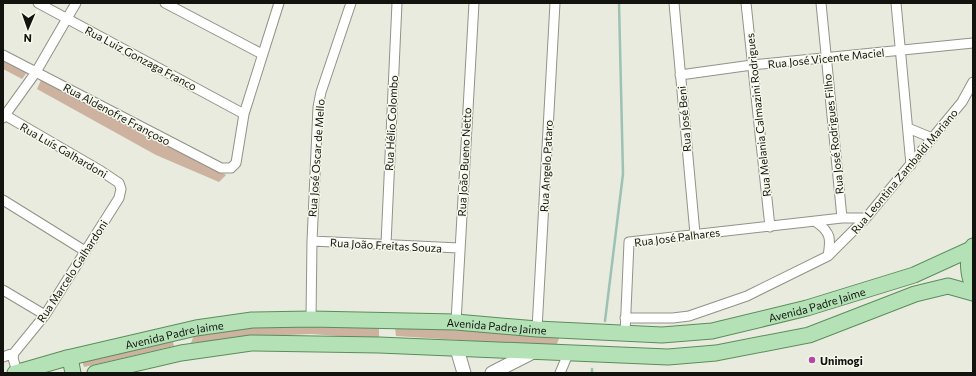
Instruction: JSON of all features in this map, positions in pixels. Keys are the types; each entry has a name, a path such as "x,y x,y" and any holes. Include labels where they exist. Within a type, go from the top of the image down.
{"main road":[{"name":"Avenida Padre Jaime","path":"16,373 67,358 177,333 252,320 311,319 456,322 537,329 662,335 712,331 756,322 807,308 914,275 972,247"},
{"path":"972,247 968,264 970,279 973,286"},
{"name":"Avenida Padre Jaime","path":"95,373 181,354 252,343 379,345 564,354 668,357 716,353 759,346 809,335 915,294 948,286 973,293"},
{"path":"379,345 384,333 382,321"},
{"path":"756,322 759,331 759,346"},
{"path":"564,354 569,339 580,331"},
{"path":"177,333 176,344 181,354"},
{"path":"67,358 71,363 73,373"}],"street":[{"name":"Rua Luiz Gonzaga Franco","path":"38,3 244,114"},
{"path":"4,116 36,72 76,3"},
{"path":"165,3 262,54"},
{"path":"244,114 279,3"},
{"name":"Rua José Oscar de Mello","path":"311,319 312,241 318,107 321,92 351,3"},
{"name":"Rua Hélio Colombo","path":"386,244 397,3"},
{"name":"Rua João Bueno Netto","path":"456,322 474,3"},
{"name":"Rua Angelo Pataro","path":"537,329 555,3"},
{"name":"Rua José Beni","path":"674,3 695,234"},
{"name":"Rua Melania Calmazini Rodrigues","path":"746,3 770,227"},
{"name":"Rua José Rodrigues Filho","path":"820,3 842,218"},
{"path":"896,3 911,164"},
{"name":"Rua José Vicente Maciel","path":"680,75 752,65 825,59 973,43"},
{"name":"Rua Aldenofre Françoso","path":"3,55 221,168 231,168 236,163 244,114"},
{"name":"Rua Leontina Zambaldi Mariano","path":"625,318 673,318 689,316 747,296 828,256 866,218 911,164 962,102 973,82"},
{"name":"Rua Luís Galhardoni","path":"4,116 101,171 119,183 122,189"},
{"path":"908,128 932,138"},
{"name":"Rua Marcelo Galhardoni","path":"14,353 46,315 119,198 122,189"},
{"path":"3,200 85,251"},
{"name":"Rua José Palhares","path":"625,334 629,242 842,218 866,218"},
{"path":"816,222 826,228 829,247 828,256"},
{"name":"Rua João Freitas Souza","path":"312,241 459,248"},
{"path":"3,290 46,315"},
{"path":"458,348 464,373"},
{"path":"492,373 535,352"},
{"path":"3,357 14,353 13,358 16,373"},
{"path":"560,373 564,354"}],"shaded area":[{"path":"3,58 28,71 22,79 3,69"},
{"path":"42,78 226,175 219,182 156,155 37,89"},
{"path":"251,324 379,324 379,339 311,334 244,337 191,343 194,335"},
{"path":"395,327 560,336 556,346 396,336"},
{"path":"172,337 174,346 84,367 82,360"}],"waterway":[{"path":"605,321 623,174 619,3"}],"place":[{"name":"Unimogi","path":"812,360"}]}
